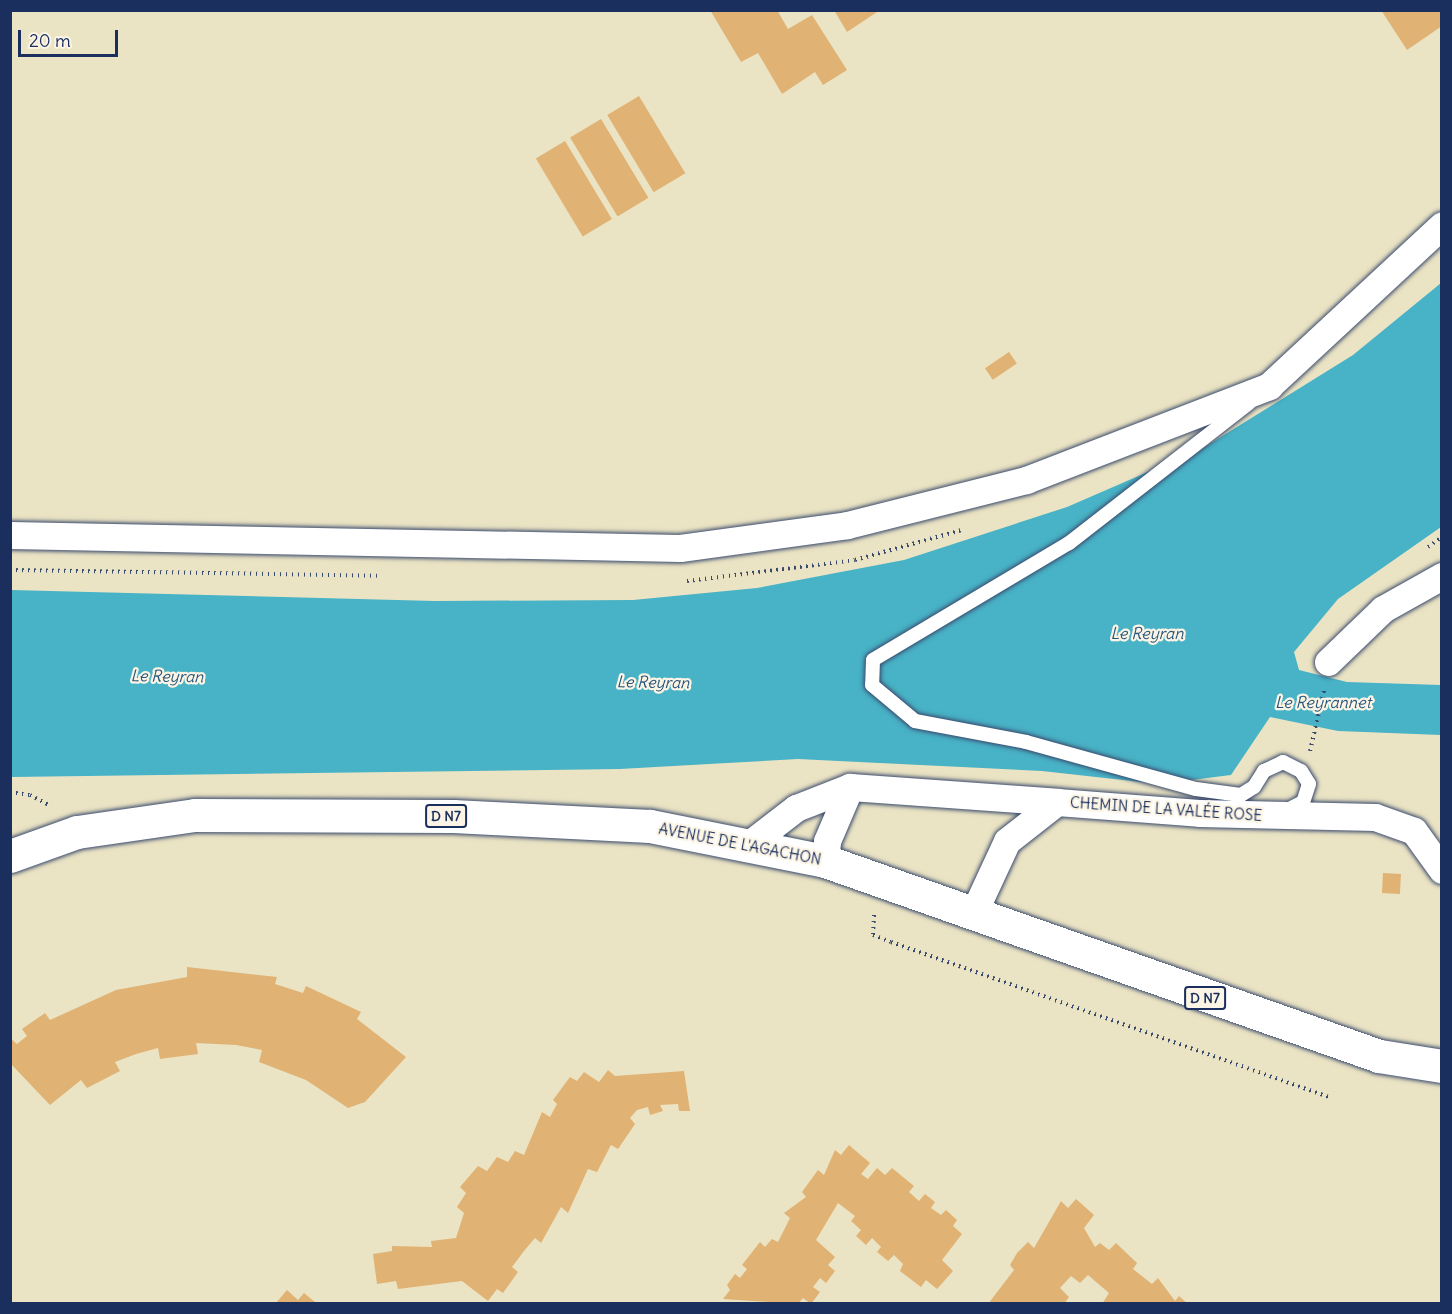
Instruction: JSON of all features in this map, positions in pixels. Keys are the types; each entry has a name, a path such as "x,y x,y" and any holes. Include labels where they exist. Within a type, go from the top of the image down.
{"main road":[{"name":"AVENUE DE L'AGACHON","path":"10,856 77,832 195,815 453,816 650,826 825,861 1368,1052 1442,1066"}],"street":[{"path":"10,535 680,548 847,525 1026,480 1269,387 1442,225"},
{"path":"1328,662 1383,609 1442,576"},
{"path":"825,861 827,840 850,787"},
{"name":"CHEMIN DE LA VALÉE ROSE","path":"748,845 796,808 850,787 1276,816 1376,817 1414,831 1442,870"},
{"name":"CHEMIN DE LA VALÉE ROSE","path":"974,912 1007,840 1056,802"}],"lane":[{"path":"1269,387 1069,543 873,660 872,685 915,721 1026,742 1196,789 1241,795 1254,788 1264,771 1282,762 1301,771 1309,784 1308,795 1276,816"}],"path":[{"path":"1317,735 1328,662"},
{"path":"880,879 873,934 1331,1098"}],"water":[{"name":"Le Reyran","path":"1441,283 1441,527 1338,599 1294,652 1299,670 1347,682 1441,685 1441,735 1338,731 1270,717 1231,775 1159,784 1042,771 798,759 620,769 11,777 11,590 435,601 633,600 757,588 904,560 1067,507 1203,448 1353,355"}],"building":[{"path":"710,10 777,10 788,29 812,15 847,70 823,85 815,72 782,94 758,53 741,62"},
{"path":"834,10 880,10 847,32"},
{"path":"1381,10 1442,10 1442,26 1407,50"},
{"path":"639,96 685,173 654,192 607,115"},
{"path":"601,119 648,198 618,216 570,138"},
{"path":"565,141 612,219 583,237 536,159"},
{"path":"1009,352 1017,364 993,380 985,368"},
{"path":"1383,873 1401,874 1400,894 1382,893"},
{"path":"187,967 277,977 275,984 303,993 306,986 361,1012 357,1019 406,1057 365,1102 348,1108 306,1080 259,1062 262,1050 236,1045 196,1043 198,1054 160,1059 158,1048 136,1054 115,1062 120,1071 87,1088 81,1080 50,1105 10,1063 10,1038 17,1044 27,1036 22,1029 45,1013 50,1020 116,990 187,977"},
{"path":"608,1070 615,1076 684,1071 690,1111 679,1111 678,1104 660,1105 663,1111 650,1115 648,1107 637,1110 630,1118 635,1124 618,1149 611,1145 597,1172 588,1169 568,1213 561,1207 541,1243 535,1238 512,1267 518,1272 503,1293 497,1289 488,1301 462,1281 398,1289 396,1281 377,1284 373,1254 392,1251 392,1246 432,1247 431,1241 456,1238 464,1213 457,1207 466,1193 460,1187 478,1166 487,1171 497,1157 508,1162 515,1151 524,1155 542,1112 550,1117 557,1104 553,1100 570,1077 577,1081 584,1072 599,1082"},
{"path":"849,1145 870,1163 861,1174 868,1179 877,1168 885,1175 892,1168 914,1186 909,1192 919,1201 925,1194 935,1202 931,1208 941,1215 946,1210 957,1220 953,1226 962,1234 942,1260 953,1271 937,1289 926,1280 921,1287 900,1271 903,1264 894,1255 888,1261 877,1252 881,1247 872,1238 866,1245 856,1236 861,1230 851,1221 855,1216 838,1203 816,1240 835,1257 828,1265 835,1271 826,1283 820,1278 813,1287 820,1292 811,1304 803,1298 798,1304 723,1299 730,1290 727,1285 735,1274 740,1278 747,1269 742,1265 760,1242 765,1247 772,1239 778,1242 790,1218 784,1213 806,1197 802,1192 818,1170 824,1175 835,1150 841,1155"},
{"path":"1076,1199 1094,1215 1084,1228 1095,1247 1100,1243 1109,1250 1116,1243 1137,1263 1133,1269 1152,1284 1158,1278 1175,1301 1179,1296 1188,1304 1102,1304 1109,1293 1088,1275 1080,1283 1071,1276 1060,1288 1069,1297 1064,1304 988,1304 1014,1270 1010,1265 1017,1253 1028,1242 1034,1248 1061,1201 1068,1208"},
{"path":"287,1290 298,1300 304,1293 315,1302 275,1304"}],"water label":[{"name":"Le Reyrannet","path":"1323,702"}]}
